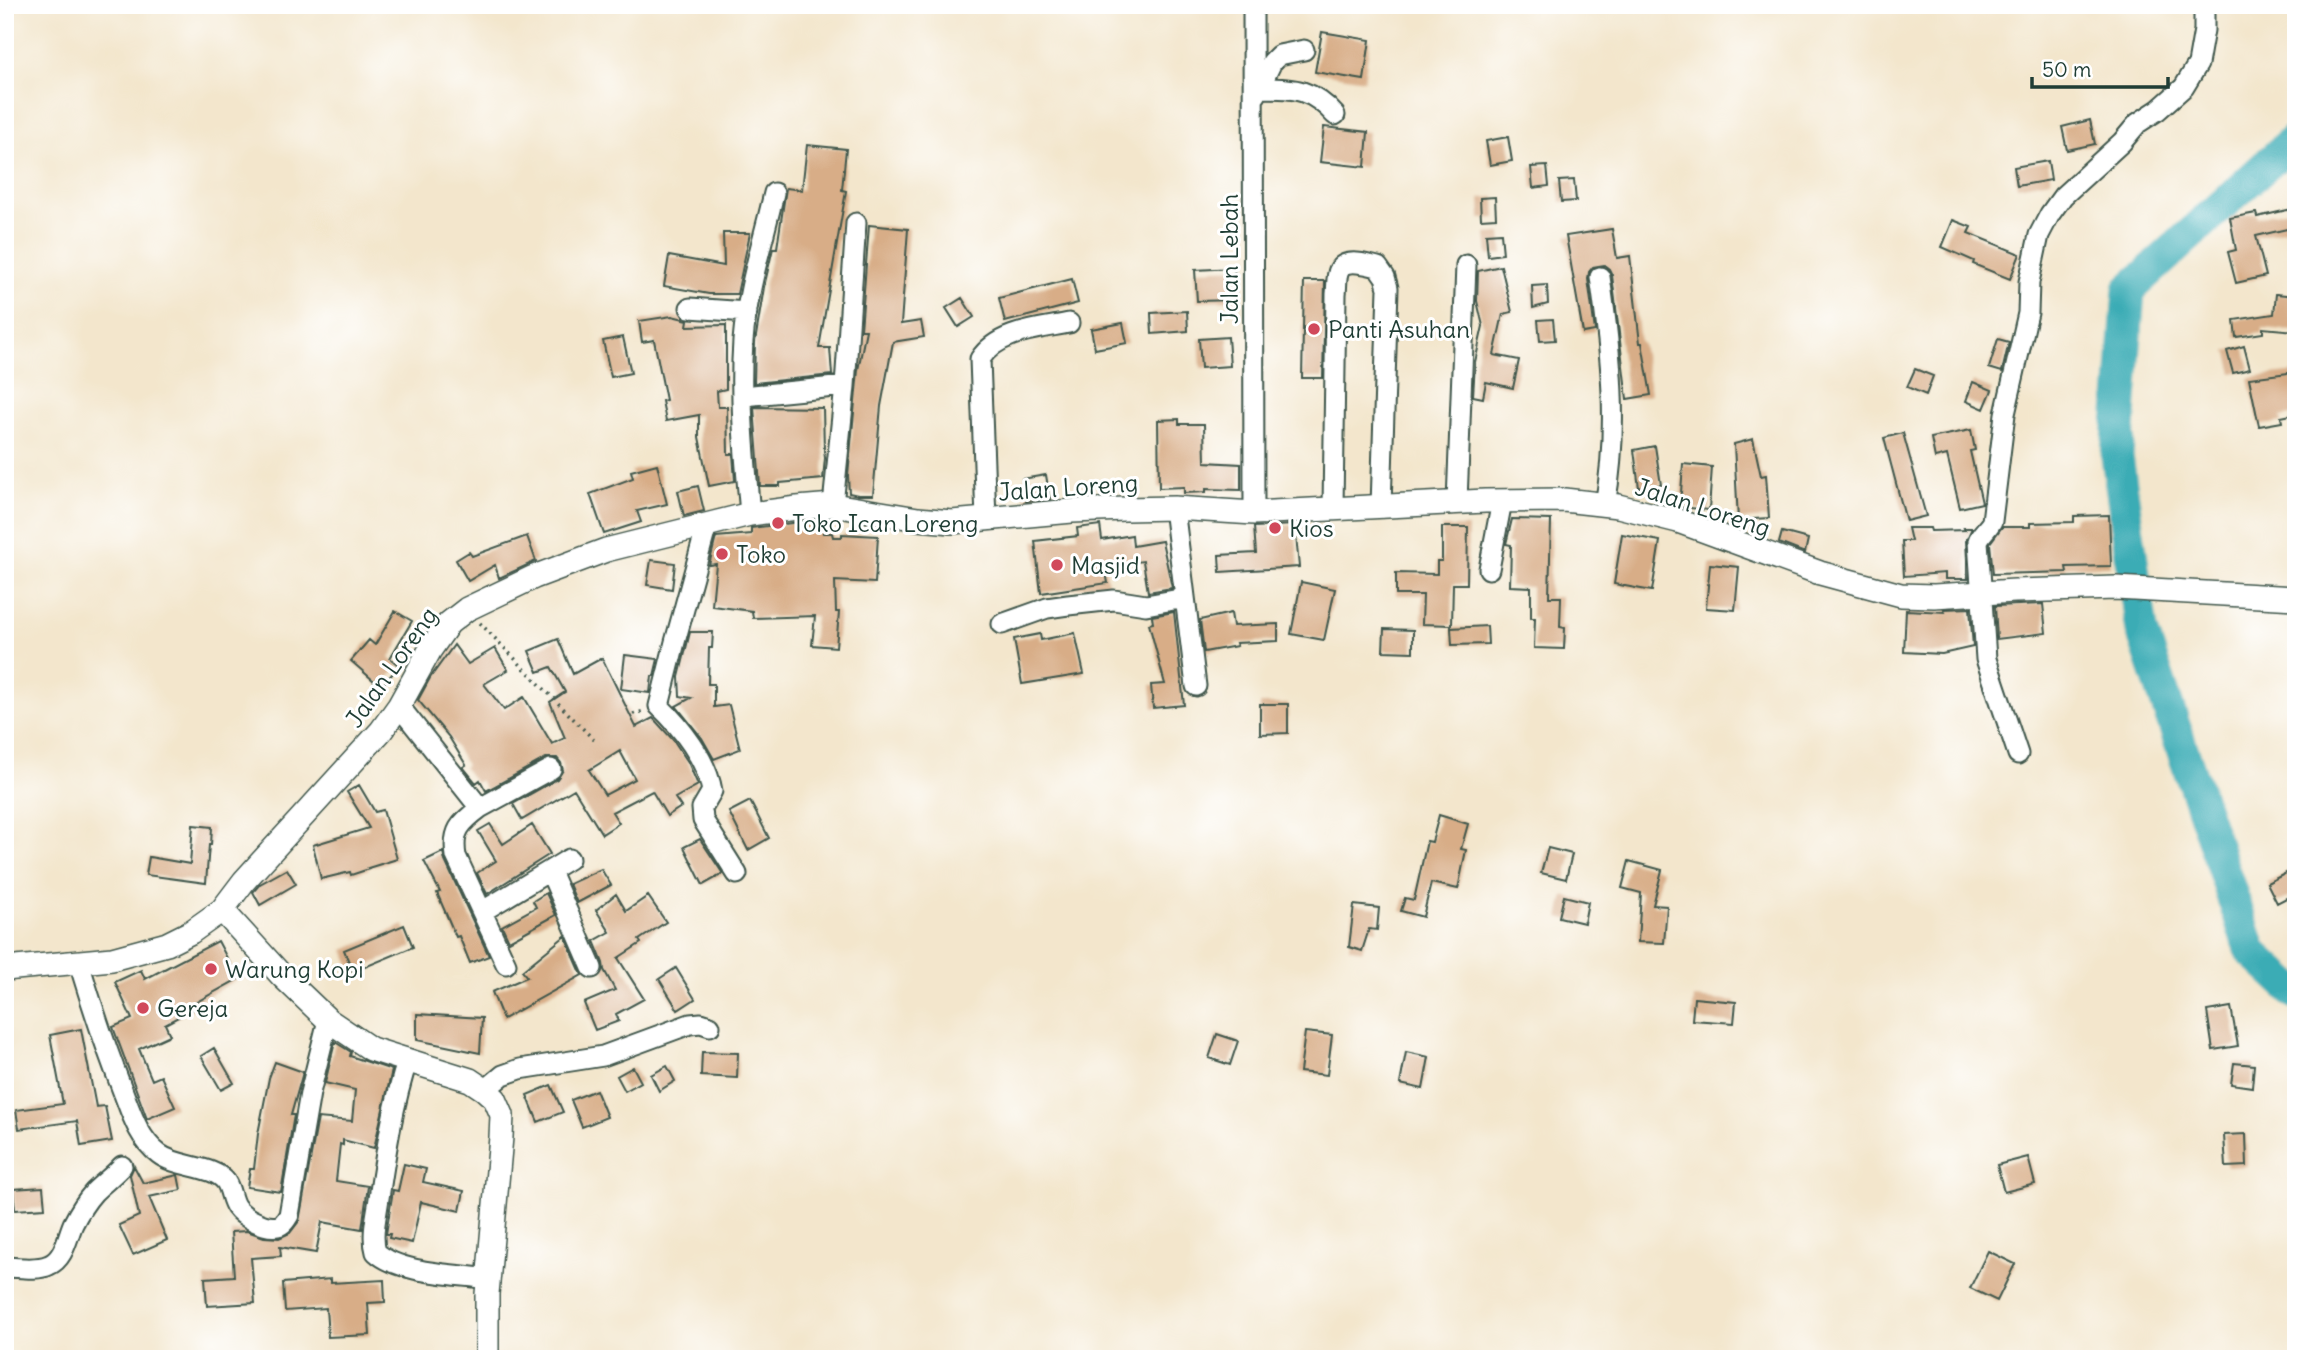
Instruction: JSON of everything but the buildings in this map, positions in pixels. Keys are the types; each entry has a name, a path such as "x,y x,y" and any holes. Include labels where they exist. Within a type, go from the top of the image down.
{"street":[{"name":"Jalan Lebah","path":"1253,5 1258,93 1254,513"},
{"path":"2018,754 1986,659 1978,541 1992,521 2005,414 2028,313 2031,271 2039,235 2063,196 2122,142 2138,123 2184,87 2198,64 2204,30 2204,5"},
{"path":"1258,93 1272,62 1279,55 1304,50"},
{"path":"1258,93 1281,88 1307,92 1322,100 1335,115"},
{"path":"750,514 743,436 742,366 747,312 774,192"},
{"path":"833,505 845,386 856,223"},
{"path":"1333,508 1336,293 1338,270 1344,265 1354,263 1378,267 1383,271 1388,288 1381,506"},
{"path":"1457,502 1466,265"},
{"path":"1600,276 1609,342 1614,426 1612,469 1605,505"},
{"path":"690,308 747,312"},
{"path":"986,519 980,359 996,342 1007,337 1069,323"},
{"path":"743,396 845,386"},
{"name":"Jalan Loreng","path":"5,969 112,958 167,944 191,932 222,910 244,881 382,732 442,632 467,609 534,577 606,550 750,514 833,505 952,522 1072,511 1174,508 1254,513 1457,502 1564,500 1605,505 1678,521 1820,573 1891,593 1934,596 2116,589 2296,598"},
{"path":"1489,569 1502,501"},
{"path":"1174,508 1196,686"},
{"path":"707,525 659,706 686,738 706,773 712,790 702,808 703,820 737,874"},
{"path":"1002,624 1047,608 1068,604 1114,600 1146,606 1185,598"},
{"path":"399,706 480,808"},
{"path":"506,964 460,867 454,841 462,823 480,808 551,769"},
{"path":"483,911 569,859"},
{"path":"550,871 592,968"},
{"path":"222,910 282,976 328,1020 371,1049 470,1080 495,1099 502,1115 489,1279 487,1359"},
{"path":"79,963 108,1055 139,1130 150,1146 170,1161 217,1175 227,1184 238,1211 267,1226 279,1226 289,1215 310,1093 328,1020"},
{"path":"485,1090 503,1075 520,1069 603,1056 690,1024 710,1026"},
{"path":"408,1059 386,1153 374,1234 376,1252 383,1259 417,1269 489,1279"},
{"path":"5,1267 35,1268 50,1265 62,1251 74,1222 94,1192 122,1166"}],"path":[{"path":"467,609 595,741"}],"waterway":[{"path":"2296,138 2129,290 2117,456 2142,631 2251,951 2296,993"}],"place":[{"name":"Panti Asuhan","path":"1314,329"},
{"name":"Toko Ican Loreng","path":"778,523"},
{"name":"Kios","path":"1275,528"},
{"name":"Toko","path":"722,554"},
{"name":"Masjid","path":"1057,565"},
{"name":"Warung Kopi","path":"211,969"},
{"name":"Gereja","path":"143,1008"}]}
